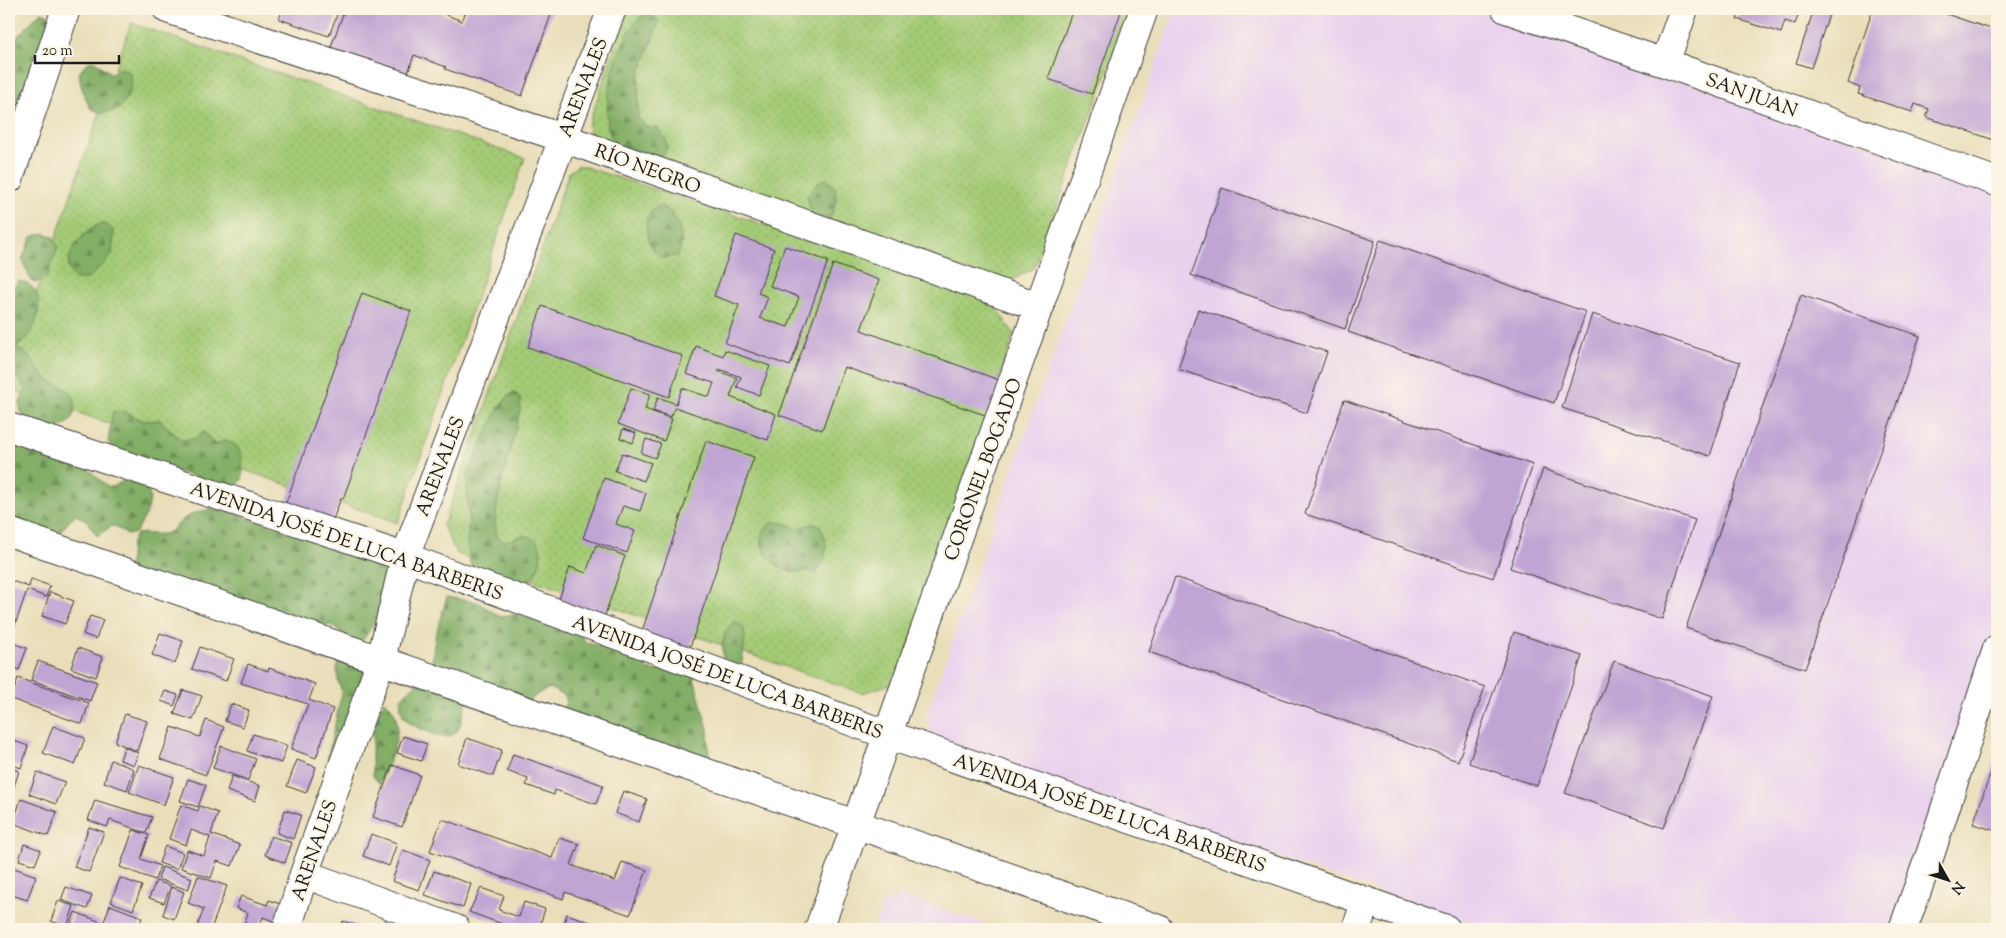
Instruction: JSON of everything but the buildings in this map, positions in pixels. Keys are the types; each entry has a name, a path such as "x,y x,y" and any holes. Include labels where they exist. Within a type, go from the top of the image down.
{"street":[{"path":"9,179 66,9"},
{"name":"RÍO NEGRO","path":"167,9 562,138 1040,307"},
{"name":"ARENALES","path":"287,929 304,874 381,660 405,557 612,9"},
{"name":"CORONEL BOGADO","path":"819,929 1144,9"},
{"name":"SAN JUAN","path":"1506,9 1665,62 1997,182"},
{"path":"1665,62 1684,9"},
{"name":"AVENIDA JOSÉ DE LUCA BARBERIS","path":"9,427 405,557 888,735 1446,929"},
{"path":"9,532 1159,929"},
{"path":"1903,929 1931,852 1997,649"},
{"path":"304,874 456,929"},
{"path":"1356,929 1366,901"}],"shaded area":[{"path":"1175,9 1469,9 1997,188 1997,635 1896,929 1489,929 936,741 927,723 928,710"},
{"path":"902,896 1002,929 874,929 883,904"}],"green space":[{"path":"628,9 1131,9 1034,268 1005,284 591,135 588,126"},
{"path":"41,12 47,14 50,19 9,138 10,55 17,37"},
{"path":"646,14 652,14 659,22 639,75 638,118 646,127 657,128 662,134 667,144 664,155 639,155 622,150 617,146 610,134 607,117 608,97 618,55 636,22"},
{"path":"131,23 525,158 398,523 9,389 9,372"},
{"path":"93,60 112,74 121,68 130,73 131,88 118,110 100,113 90,108 81,86 79,73 86,64"},
{"path":"579,165 989,297 1014,334 898,682 862,693 457,554 443,526 569,172"},
{"path":"825,179 835,187 836,202 830,219 812,217 807,194 820,181"},
{"path":"661,206 672,215 679,228 681,243 677,256 661,258 648,240 647,217 654,208"},
{"path":"100,224 106,224 114,231 112,255 88,279 76,279 69,265 73,248 85,234"},
{"path":"43,233 53,237 58,247 47,277 36,283 31,281 22,259 32,237"},
{"path":"18,281 27,283 33,288 37,294 38,309 37,317 29,335 24,342 14,349 25,353 47,379 68,391 75,399 71,420 65,425 56,428 47,428 29,421 23,415 20,407 26,389 11,369 9,359 9,352 13,349 9,347 9,294"},
{"path":"515,393 520,397 520,409 500,489 495,520 496,532 503,541 523,536 533,538 538,543 541,555 538,569 531,580 499,588 472,574 467,542 469,524 467,483 469,470 498,409 509,395"},
{"path":"124,411 144,421 160,420 181,440 193,439 204,432 215,445 225,440 231,442 239,451 243,462 242,480 238,484 225,486 114,452 108,441 113,412"},
{"path":"9,439 59,460 77,459 108,487 113,487 130,477 143,484 150,496 149,503 145,516 135,533 127,535 117,527 112,526 97,536 86,520 75,515 59,533 53,534 42,528 30,531 9,525"},
{"path":"219,508 385,564 390,575 387,591 373,623 358,646 332,625 320,625 129,570 131,545 136,534 167,533 193,514"},
{"path":"774,522 785,523 796,528 814,524 820,525 825,538 826,550 823,562 816,574 806,570 796,572 786,570 768,556 763,548 761,538 765,529"},
{"path":"447,597 477,602 501,617 521,615 547,625 564,624 579,633 587,643 598,646 607,639 628,644 634,657 648,669 654,671 670,668 693,675 708,729 709,758 687,766 560,712 566,703 566,697 550,688 539,693 519,710 468,700 458,729 449,736 438,736 412,724 404,717 401,698 432,663 435,637"},
{"path":"735,621 744,628 745,633 740,671 725,666 723,654 725,635 730,625"},
{"path":"343,650 366,666 332,764 328,761 328,755 342,692 338,681 337,668"},
{"path":"385,701 393,710 397,730 396,741 380,784 373,776 372,747 377,717"}]}
